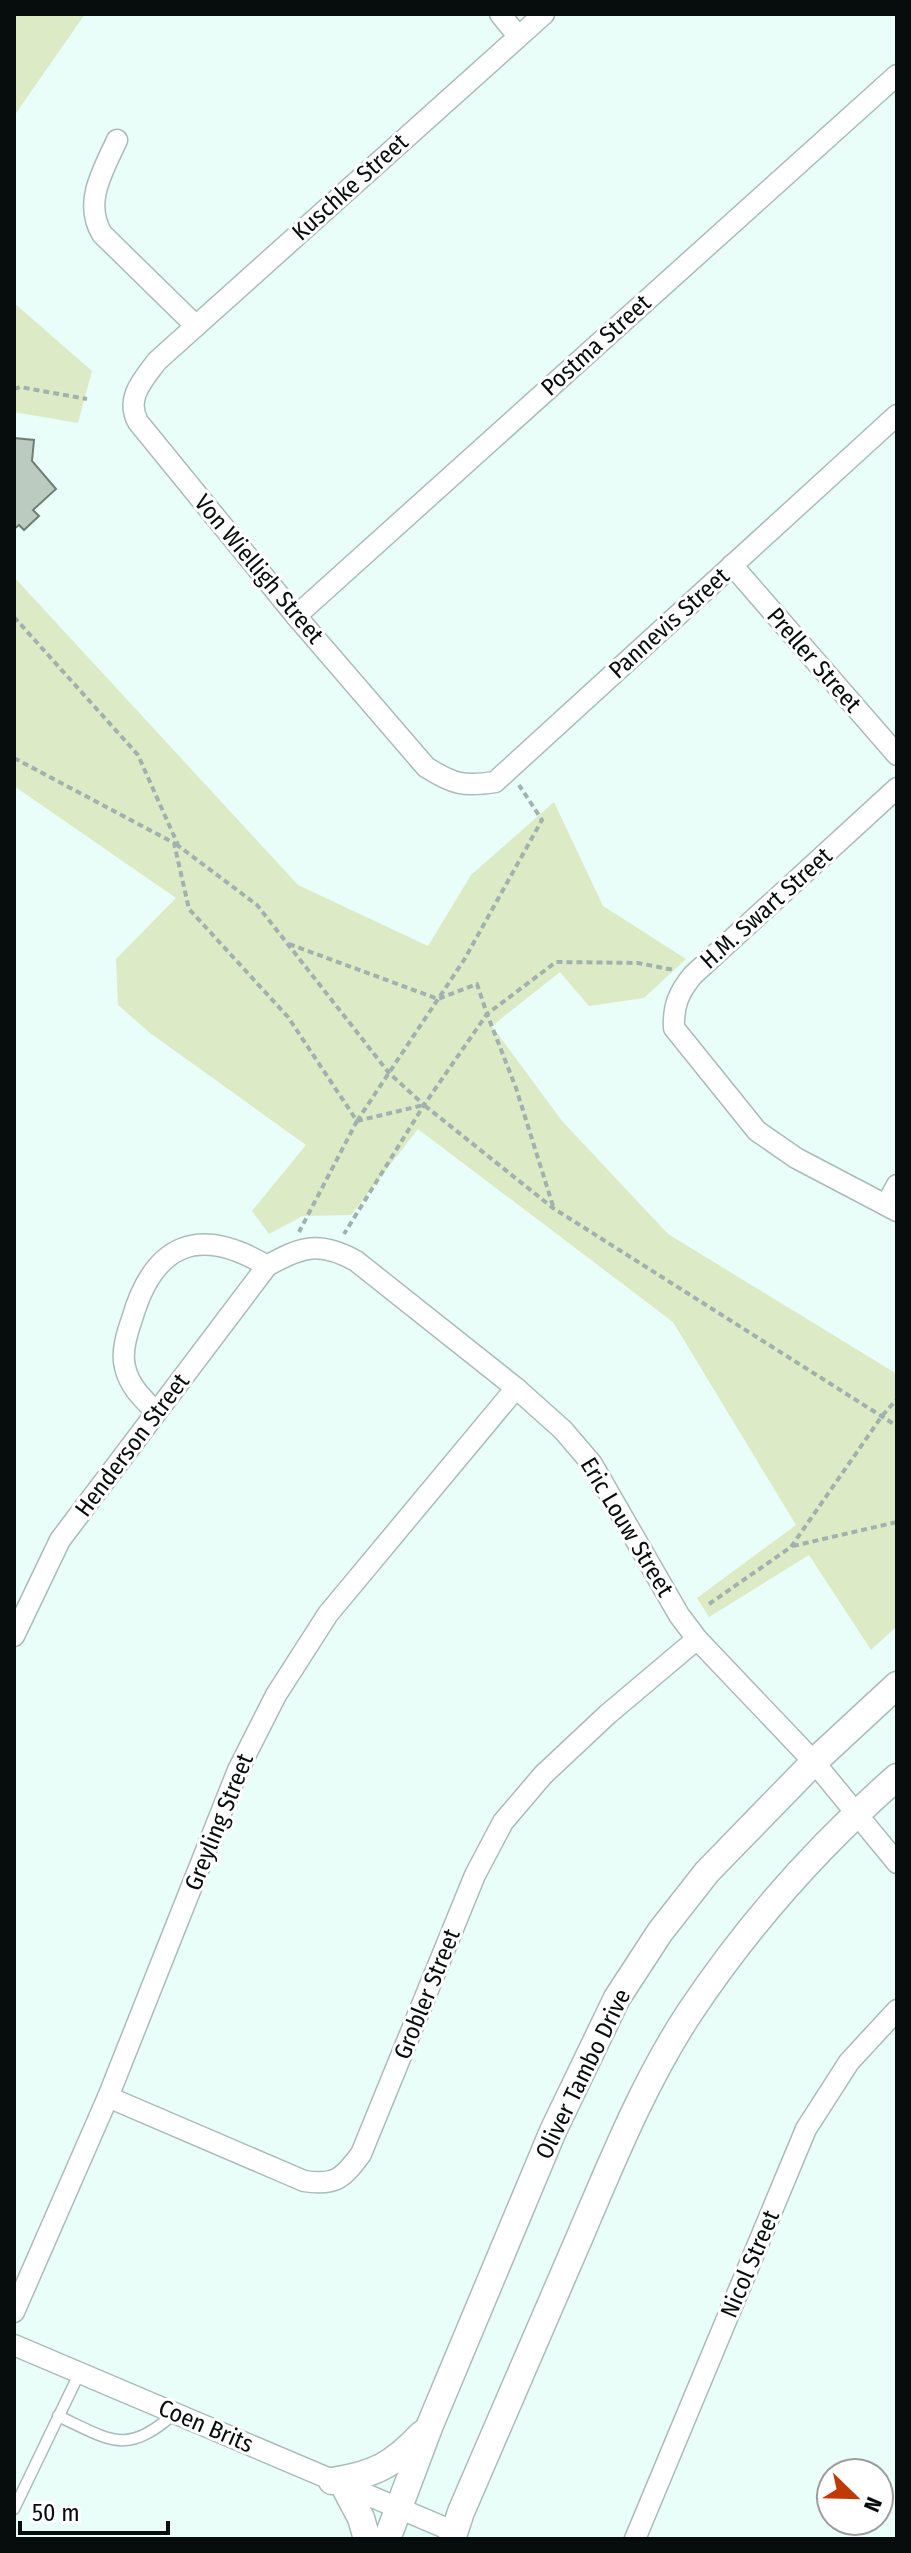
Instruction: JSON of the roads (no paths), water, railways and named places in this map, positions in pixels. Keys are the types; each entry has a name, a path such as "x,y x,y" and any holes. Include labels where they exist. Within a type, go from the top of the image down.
{"street":[{"path":"500,14 518,36"},
{"name":"Kuschke Street","path":"157,361 544,14"},
{"name":"Postma Street","path":"296,616 897,75"},
{"path":"117,140 97,183 93,203 95,223 102,234 196,326"},
{"name":"Von Wielligh Street","path":"157,361 139,385 133,400 132,412 138,422 296,616 426,767"},
{"name":"Pannevis Street","path":"426,767 450,781 470,786 495,782 897,415"},
{"name":"Preller Street","path":"732,565 897,755"},
{"name":"H.M. Swart Street","path":"891,1208 796,1158 757,1131 685,1045 674,1028 673,1009 680,991 693,975 897,788"},
{"path":"891,1208 897,1185"},
{"path":"156,1412 138,1393 124,1365 125,1340 135,1307 154,1271 168,1254 179,1248 200,1245 246,1253 267,1266"},
{"name":"Eric Louw Street","path":"267,1266 308,1247 335,1249 356,1261 516,1388 563,1430 592,1464 679,1615 697,1639 814,1762 897,1863"},
{"name":"Henderson Street","path":"14,1636 60,1540 267,1266"},
{"name":"Greyling Street","path":"14,2312 108,2097 238,1770 276,1695 328,1614 516,1388"},
{"name":"Grobler Street","path":"108,2097 304,2181 322,2183 338,2180 361,2154 475,1875 503,1822 543,1775 608,1714 697,1639"},
{"name":"Oliver Tambo Drive","path":"387,2539 430,2425 553,2131 617,1998 660,1932 707,1872 814,1762 897,1685"},
{"path":"454,2536 461,2512 615,2154 689,2013 762,1914 856,1814 897,1777"},
{"name":"Nicol Street","path":"635,2539 806,2129 849,2062 897,2010"},
{"name":"Coen Brits","path":"14,2345 454,2536"},
{"path":"367,2539 361,2518 338,2484 383,2468 400,2457 430,2425"}],"lane":[{"path":"14,2509 80,2372"},
{"path":"58,2416 101,2437 121,2442 137,2440 152,2432 175,2413"}]}
